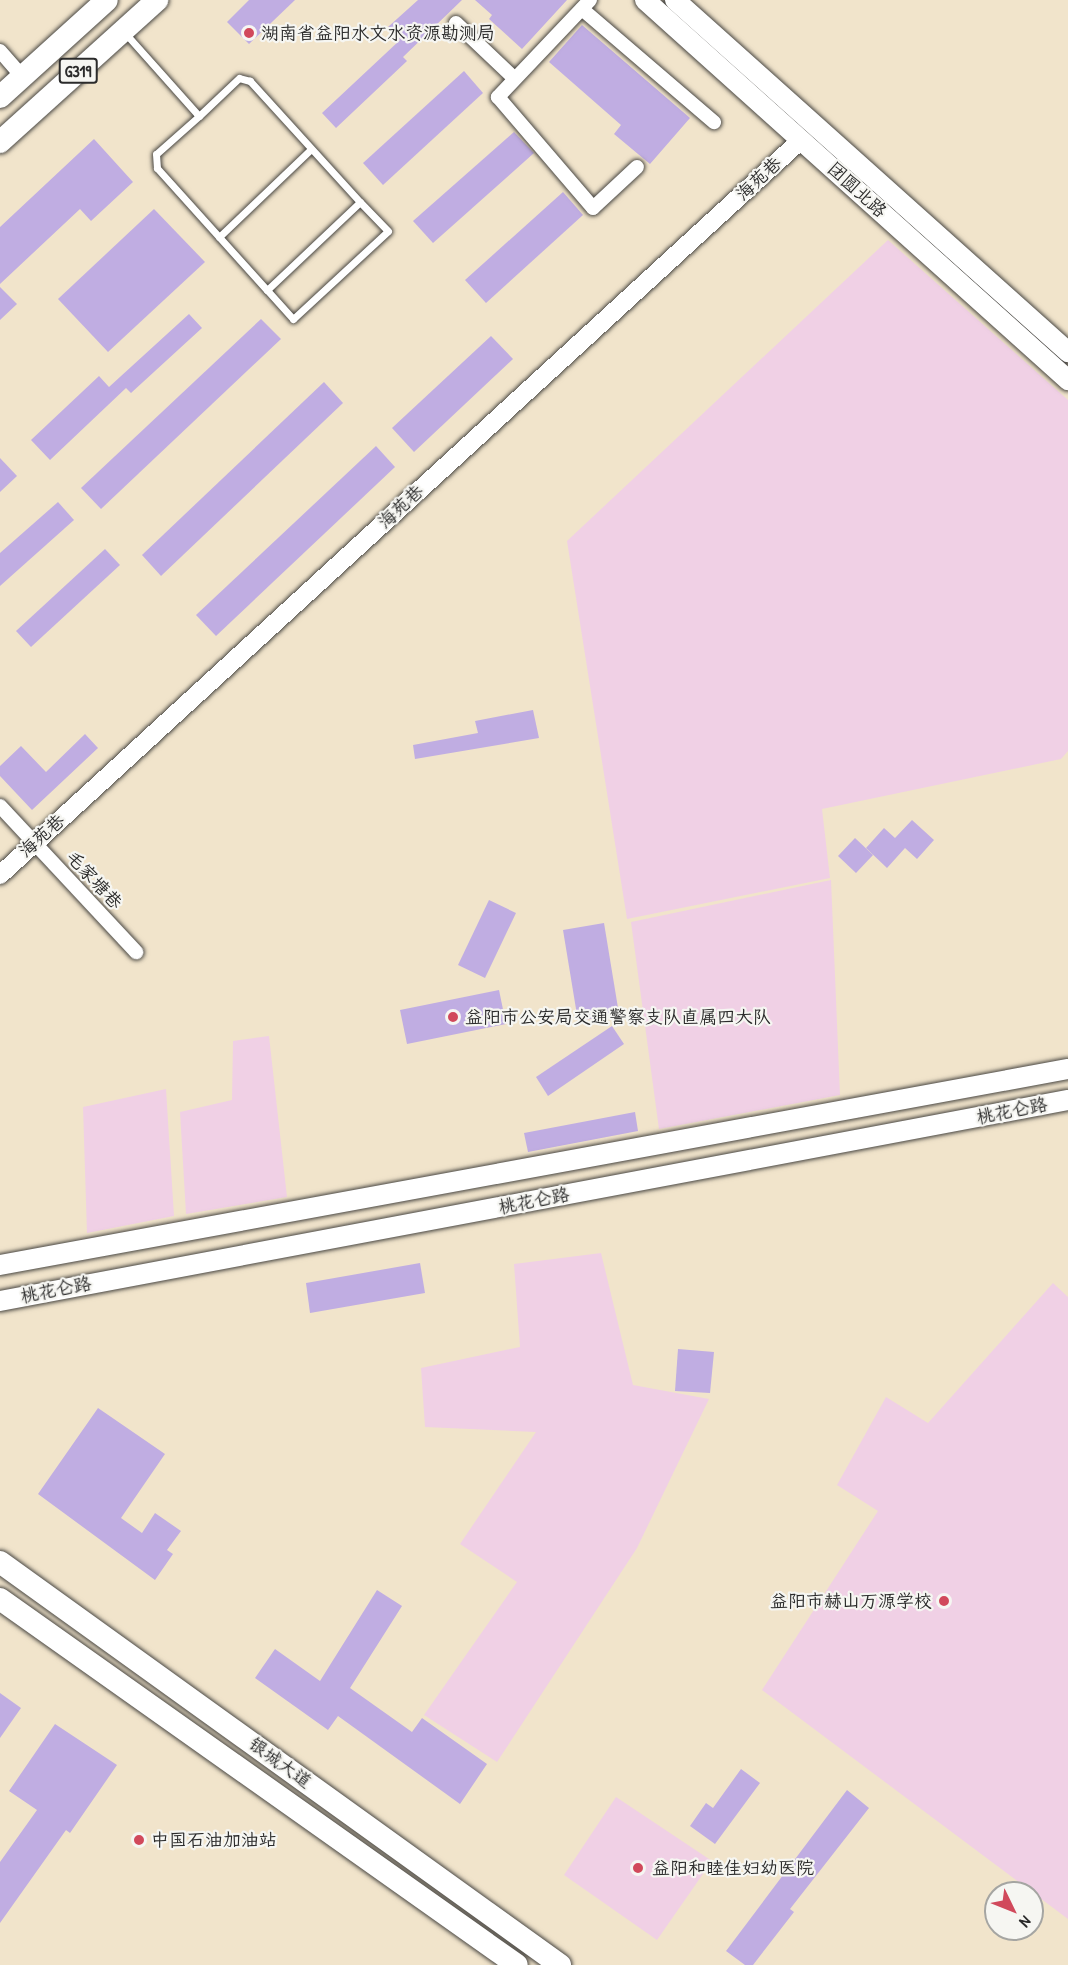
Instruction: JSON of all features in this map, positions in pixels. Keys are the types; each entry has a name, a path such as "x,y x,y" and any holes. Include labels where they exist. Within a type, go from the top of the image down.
{"main road":[{"name":"G319","path":"0,97 107,0"},
{"name":"G319","path":"0,142 157,0"},
{"name":"团圆北路","path":"645,0 1068,380"},
{"name":"团圆北路","path":"675,0 1068,352"},
{"name":"桃花仑路","path":"0,1265 1068,1069"},
{"name":"桃花仑路","path":"0,1301 1068,1100"},
{"name":"银城大道","path":"0,1562 560,1965"},
{"name":"银城大道","path":"0,1599 517,1965"}],"street":[{"path":"637,167 593,208 498,98 586,4 714,122"},
{"path":"456,24 515,79"},
{"path":"0,51 23,77"},
{"name":"海苑巷","path":"0,874 801,140"},
{"name":"毛家塘巷","path":"0,806 136,952"}],"lane":[{"path":"123,31 199,116"},
{"path":"239,78 250,81 311,149 388,231 293,319 157,168 156,154 239,78"},
{"path":"219,237 311,149"},
{"path":"267,290 360,202"}],"shaded area":[{"path":"888,240 1068,400 1068,751 1061,759 822,809 830,878 627,919 567,541"},
{"path":"831,880 840,1095 659,1129 631,922"},
{"path":"269,1036 287,1197 186,1214 180,1112 232,1100 233,1041"},
{"path":"166,1089 174,1216 87,1233 83,1107"},
{"path":"601,1253 633,1385 709,1399 637,1548 497,1762 424,1715 517,1582 460,1544 536,1432 425,1427 421,1368 520,1347 514,1264"},
{"name":"益阳市赫山万源学校","path":"1053,1283 1068,1297 1068,1919 1044,1901 1044,1881 1017,1881 762,1690 878,1511 837,1485 886,1397 928,1423"},
{"name":"益阳和睦佳妇幼医院","path":"616,1797 712,1861 657,1940 564,1875"}],"building":[{"name":"湖南省益阳水文水资源勘测局","path":"249,0 295,0 249,44 227,22"},
{"path":"418,0 462,0 403,57 407,61 336,128 322,113 400,40 388,27"},
{"path":"475,0 567,0 522,49 489,19 492,15"},
{"path":"582,25 690,118 650,164 614,134 621,125 549,62"},
{"path":"464,71 483,93 383,185 363,163"},
{"path":"514,132 534,153 433,243 413,221"},
{"path":"94,139 133,182 91,221 80,209 0,284 0,227"},
{"path":"563,192 583,215 486,303 465,280"},
{"path":"154,209 205,262 108,352 58,299"},
{"path":"0,287 17,304 0,320"},
{"path":"189,314 202,328 131,393 126,388 50,460 31,440 99,376 109,387"},
{"path":"261,319 281,339 101,509 81,488"},
{"path":"491,336 513,359 414,452 392,428"},
{"path":"324,382 343,403 161,576 142,555"},
{"path":"376,446 395,467 216,636 196,615"},
{"path":"0,458 17,476 0,492"},
{"path":"58,502 74,520 0,586 0,553"},
{"path":"105,549 120,565 31,647 16,631"},
{"path":"533,710 539,738 415,759 413,745 478,733 475,721"},
{"path":"85,734 98,748 32,810 0,776 0,766 21,746 46,772"},
{"path":"912,820 934,840 917,859 905,848 887,868 866,848 884,828 895,838"},
{"path":"855,838 873,855 856,873 838,856"},
{"path":"489,900 516,913 485,978 458,965"},
{"path":"604,923 619,1014 578,1021 563,930"},
{"name":"益阳市公安局交通警察支队直属四大队","path":"499,990 506,1024 407,1044 400,1010"},
{"path":"612,1026 624,1044 548,1096 536,1077"},
{"path":"635,1112 638,1131 528,1152 524,1133"},
{"path":"420,1263 425,1293 310,1313 306,1283"},
{"path":"678,1349 714,1352 710,1393 675,1391"},
{"path":"98,1408 165,1454 121,1518 142,1533 155,1513 181,1531 167,1550 173,1554 155,1580 38,1494"},
{"path":"377,1590 402,1606 350,1688 412,1732 422,1718 487,1764 460,1804 338,1716 328,1730 255,1678 275,1649 320,1681"},
{"path":"0,1693 21,1708 0,1738"},
{"path":"55,1724 117,1765 70,1833 66,1830 0,1923 0,1862 37,1810 9,1791"},
{"path":"741,1769 760,1783 715,1844 690,1826 706,1803 713,1808"},
{"path":"847,1790 869,1808 790,1909 794,1912 753,1965 745,1965 726,1951"}],"place":[{"name":"湖南省益阳水文水资源勘测局","path":"249,33"},
{"name":"益阳市公安局交通警察支队直属四大队","path":"453,1017"},
{"name":"益阳市赫山万源学校","path":"944,1601"},
{"name":"中国石油加油站","path":"139,1840"},
{"name":"益阳和睦佳妇幼医院","path":"638,1868"}]}
